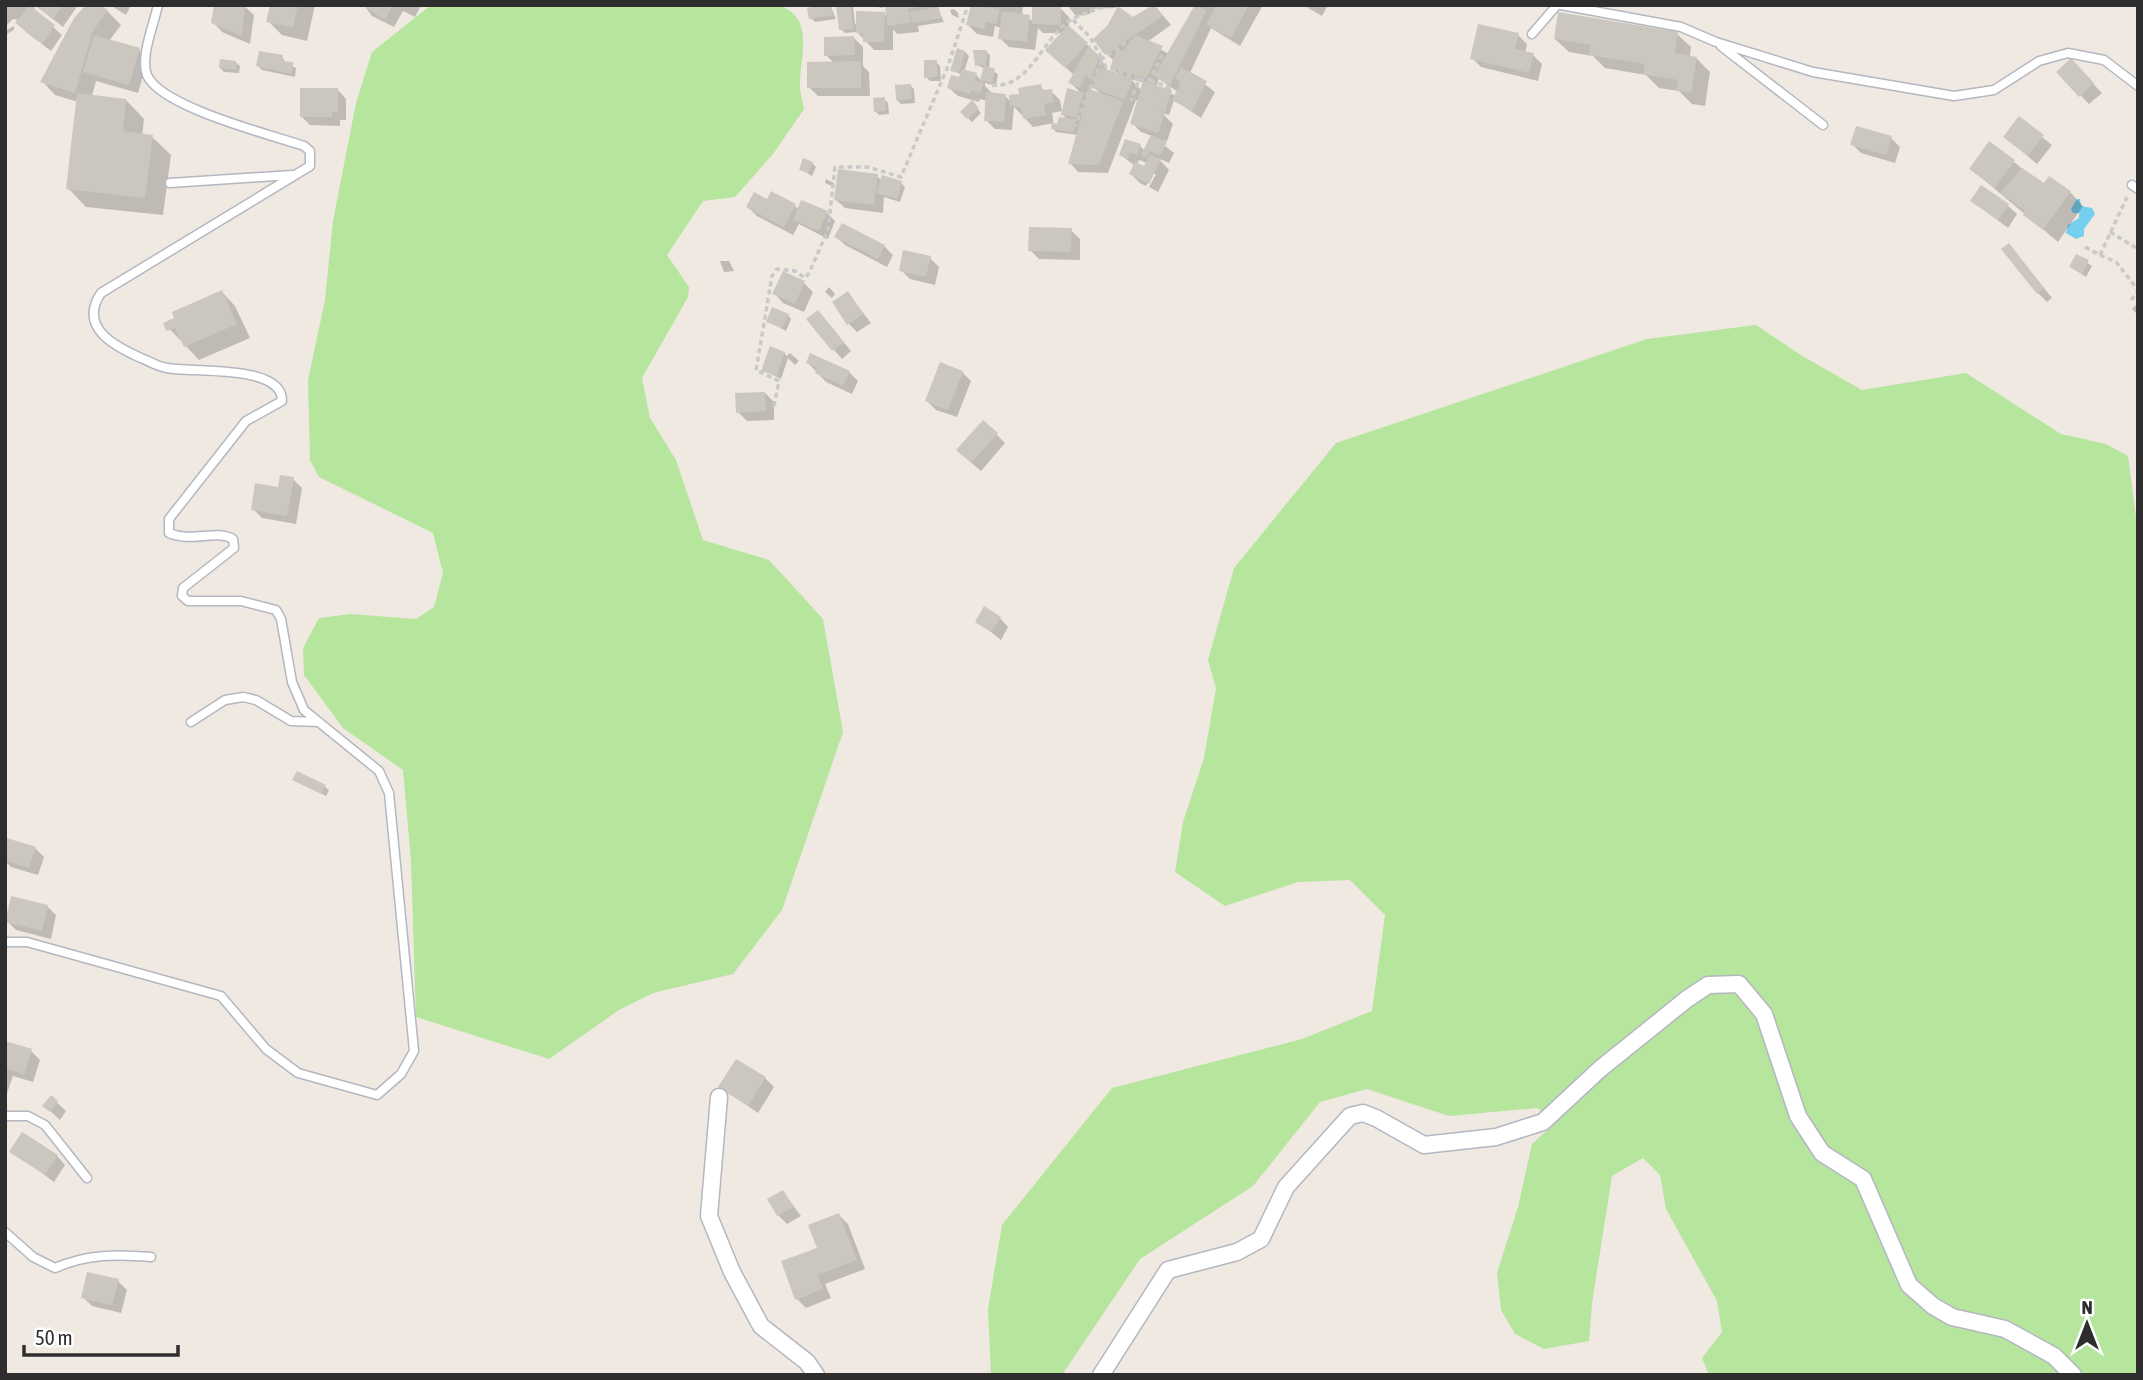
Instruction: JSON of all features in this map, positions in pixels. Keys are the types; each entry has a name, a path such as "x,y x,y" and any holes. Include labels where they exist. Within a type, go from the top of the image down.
{"street":[{"path":"1101,1375 1168,1270 1237,1252 1261,1239 1286,1187 1350,1116 1363,1113 1376,1118 1424,1146 1496,1137 1543,1122 1600,1069 1687,999 1707,985 1739,984 1764,1014 1798,1116 1822,1153 1863,1179 1909,1285 1933,1306 1952,1317 2005,1329 2054,1356 2073,1375"},
{"path":"719,1097 709,1216 732,1272 761,1326 807,1362 816,1375"}],"lane":[{"path":"5,942 27,942 221,996 266,1049 298,1073 377,1094 401,1074 414,1051 388,793 379,771 304,710 292,682 281,619 276,610 241,600 188,601 182,596 183,588 234,548 233,539 225,534 184,540 169,534 169,519 246,421 282,401 282,391 276,383 224,371 165,368 117,348 99,331 93,305 102,293 310,166 310,151 304,146 199,112 153,83 147,74 146,59 158,5"},
{"path":"1532,34 1559,5 1681,27 1716,42 1825,75 1954,96 1994,90 2039,61 2068,53 2104,60 2138,86"},
{"path":"1716,42 1823,125"},
{"path":"170,183 295,175"},
{"path":"191,722 225,700 243,697 256,700 291,721 319,722"},
{"path":"5,1116 28,1116 45,1125 88,1178"},
{"path":"5,1232 33,1257 55,1268 77,1259 113,1254 151,1257"}],"path":[{"path":"774,406 779,381 756,370 772,276 777,269 795,271 805,278 809,273 828,230 835,167 867,167 901,177 948,66 968,5"},
{"path":"992,85 1004,86 1020,79 1041,49 1073,20 1109,5"},
{"path":"1073,20 1090,37 1106,67 1171,88"},
{"path":"1075,126 1102,59 1126,43"},
{"path":"1150,80 1163,54"},
{"path":"1131,101 1139,79"},
{"path":"2100,254 2135,187"},
{"path":"2110,232 2138,248"},
{"path":"2085,247 2116,262 2138,291 2132,300"}],"green space":[{"path":"431,5 777,5 789,10 802,28 800,87 804,109 773,154 735,197 703,201 667,255 689,287 688,297 642,378 650,418 676,460 703,540 769,560 823,619 843,732 782,910 733,974 653,993 619,1010 549,1059 416,1017 411,861 403,770 343,728 304,675 303,648 319,618 351,614 416,619 434,607 443,573 433,533 319,477 310,460 308,380 325,300 333,221 356,103 372,52"},
{"path":"1756,325 1804,357 1862,390 1966,373 2061,434 2106,444 2128,456 2138,532 2138,1375 1709,1375 1702,1358 1722,1332 1717,1301 1666,1209 1660,1175 1643,1158 1612,1176 1592,1303 1589,1341 1544,1349 1515,1334 1501,1310 1497,1273 1518,1207 1532,1144 1556,1122 1537,1108 1449,1116 1367,1089 1320,1102 1253,1186 1140,1259 1062,1375 991,1375 988,1309 1002,1225 1112,1088 1302,1039 1372,1011 1385,915 1350,880 1298,882 1225,906 1175,872 1183,822 1204,758 1216,688 1208,660 1234,568 1336,443 1647,339"}],"water":[{"path":"2077,199 2080,199 2081,206 2092,208 2095,214 2084,229 2084,236 2076,239 2066,233 2068,225 2079,218 2079,213 2073,213 2071,209"}],"building":[{"path":"29,5 55,25 42,44 15,23"},
{"path":"34,5 63,5 53,19"},
{"path":"86,5 100,5 108,10 93,31 75,93 40,82 74,18"},
{"path":"214,5 245,5 242,36 211,23"},
{"path":"270,5 298,5 293,28 266,22"},
{"path":"362,5 393,5 385,20"},
{"path":"831,5 833,15 809,19 807,8"},
{"path":"836,5 851,5 853,29 839,30"},
{"path":"885,5 923,6 908,9 911,23 887,26"},
{"path":"971,5 1000,9 996,24 986,22 984,29 966,25"},
{"path":"1153,5 1163,16 1105,55 1093,39 1107,26 1118,6 1133,17"},
{"path":"1195,5 1207,10 1170,85 1154,76"},
{"path":"1216,5 1249,5 1231,38 1206,25"},
{"path":"1032,6 1061,7 1061,25 1032,24"},
{"path":"939,7 941,18 912,23 910,12"},
{"path":"856,11 885,12 884,42 863,42 863,33 856,33"},
{"path":"1002,11 1030,15 1027,42 998,39"},
{"path":"1558,12 1678,32 1675,53 1697,57 1691,93 1676,90 1678,80 1643,74 1645,64 1589,55 1590,45 1554,39"},
{"path":"1478,24 1519,33 1515,49 1534,53 1529,73 1470,59"},
{"path":"1068,25 1088,43 1065,68 1045,50"},
{"path":"94,35 140,48 129,85 83,72"},
{"path":"1135,35 1163,46 1146,78 1110,68 1117,49 1123,51"},
{"path":"854,36 855,55 824,56 824,37"},
{"path":"1089,45 1099,58 1091,79 1085,76 1080,88 1068,83"},
{"path":"957,48 965,51 959,73 950,71"},
{"path":"973,50 987,50 986,65 975,66"},
{"path":"259,51 283,55 282,61 293,62 292,74 256,66"},
{"path":"2071,58 2094,83 2079,97 2056,72"},
{"path":"220,59 236,61 236,70 219,68"},
{"path":"924,60 937,60 937,77 924,78"},
{"path":"861,61 861,88 807,88 807,62"},
{"path":"984,65 995,69 992,83 980,80"},
{"path":"1100,67 1133,79 1125,100 1092,88"},
{"path":"1181,67 1207,81 1192,111 1172,100 1181,82 1175,78"},
{"path":"962,69 977,73 975,81 984,83 980,93 971,91 970,94 947,88 951,75 959,77"},
{"path":"1143,81 1158,85 1156,94 1159,86 1172,90 1165,112 1157,110 1165,113 1158,133 1130,124"},
{"path":"911,84 912,99 896,100 895,85"},
{"path":"1041,84 1042,90 1052,89 1054,102 1044,104 1046,115 1023,119 1021,108 1010,105 1009,95 1019,94 1018,88"},
{"path":"300,88 338,88 338,112 332,112 332,117 300,117"},
{"path":"1067,88 1084,93 1076,117 1061,115"},
{"path":"1089,89 1123,101 1099,165 1068,164"},
{"path":"986,92 1006,94 1004,122 984,121"},
{"path":"77,93 126,99 123,131 153,135 145,198 66,189"},
{"path":"885,97 886,111 874,112 873,98"},
{"path":"972,100 979,108 967,119 960,112"},
{"path":"2019,116 2044,135 2028,156 2003,137"},
{"path":"1059,117 1076,119 1073,132 1051,129 1052,122 1057,124"},
{"path":"1856,126 1892,136 1886,155 1850,145"},
{"path":"1151,135 1167,142 1160,156 1150,151 1146,157 1141,155"},
{"path":"1125,139 1141,144 1137,155 1130,153 1128,159 1119,155"},
{"path":"1989,141 2015,160 1995,188 1969,169"},
{"path":"1150,154 1161,159 1149,184 1129,174 1135,162 1144,166"},
{"path":"803,158 813,162 808,173 799,170"},
{"path":"2022,168 2044,183 2049,176 2071,191 2043,230 2023,215 2025,211 2000,193"},
{"path":"838,169 878,174 874,205 834,200"},
{"path":"882,175 902,181 897,199 876,193"},
{"path":"1981,185 2009,204 1998,220 1970,201"},
{"path":"771,191 796,204 784,227 746,207 754,192 767,199"},
{"path":"801,200 828,211 819,231 793,220"},
{"path":"842,223 885,245 878,259 834,237"},
{"path":"1029,227 1072,228 1071,252 1028,251"},
{"path":"2009,243 2044,288 2037,294 2001,249"},
{"path":"903,250 931,256 926,277 899,271"},
{"path":"2076,254 2089,260 2082,274 2069,267"},
{"path":"783,271 805,281 795,304 772,294"},
{"path":"222,290 237,324 184,347 175,328 166,331 163,323 174,318 172,312"},
{"path":"848,291 863,314 847,325 832,302"},
{"path":"772,307 789,314 782,328 766,322"},
{"path":"818,310 844,342 832,351 806,319"},
{"path":"770,346 785,352 777,376 761,371"},
{"path":"810,353 850,371 843,386 815,373 817,368 806,363"},
{"path":"940,362 963,371 948,410 925,401"},
{"path":"765,392 766,411 736,413 735,393"},
{"path":"983,420 998,433 971,463 956,450"},
{"path":"280,475 294,477 287,516 251,510 255,483 278,487"},
{"path":"984,606 1001,617 991,632 975,622"},
{"path":"297,771 326,785 321,794 292,780"},
{"path":"7,838 36,847 29,868 5,860"},
{"path":"11,896 48,905 42,931 5,922"},
{"path":"5,1041 32,1049 24,1074 5,1068"},
{"path":"736,1059 766,1077 748,1106 718,1087"},
{"path":"51,1095 58,1101 50,1112 42,1106"},
{"path":"22,1132 58,1155 45,1175 9,1152"},
{"path":"783,1190 794,1207 777,1216 767,1199"},
{"path":"839,1213 857,1260 818,1275 823,1289 795,1300 781,1261 817,1248 808,1225"},
{"path":"87,1272 119,1279 112,1305 81,1298"}]}
